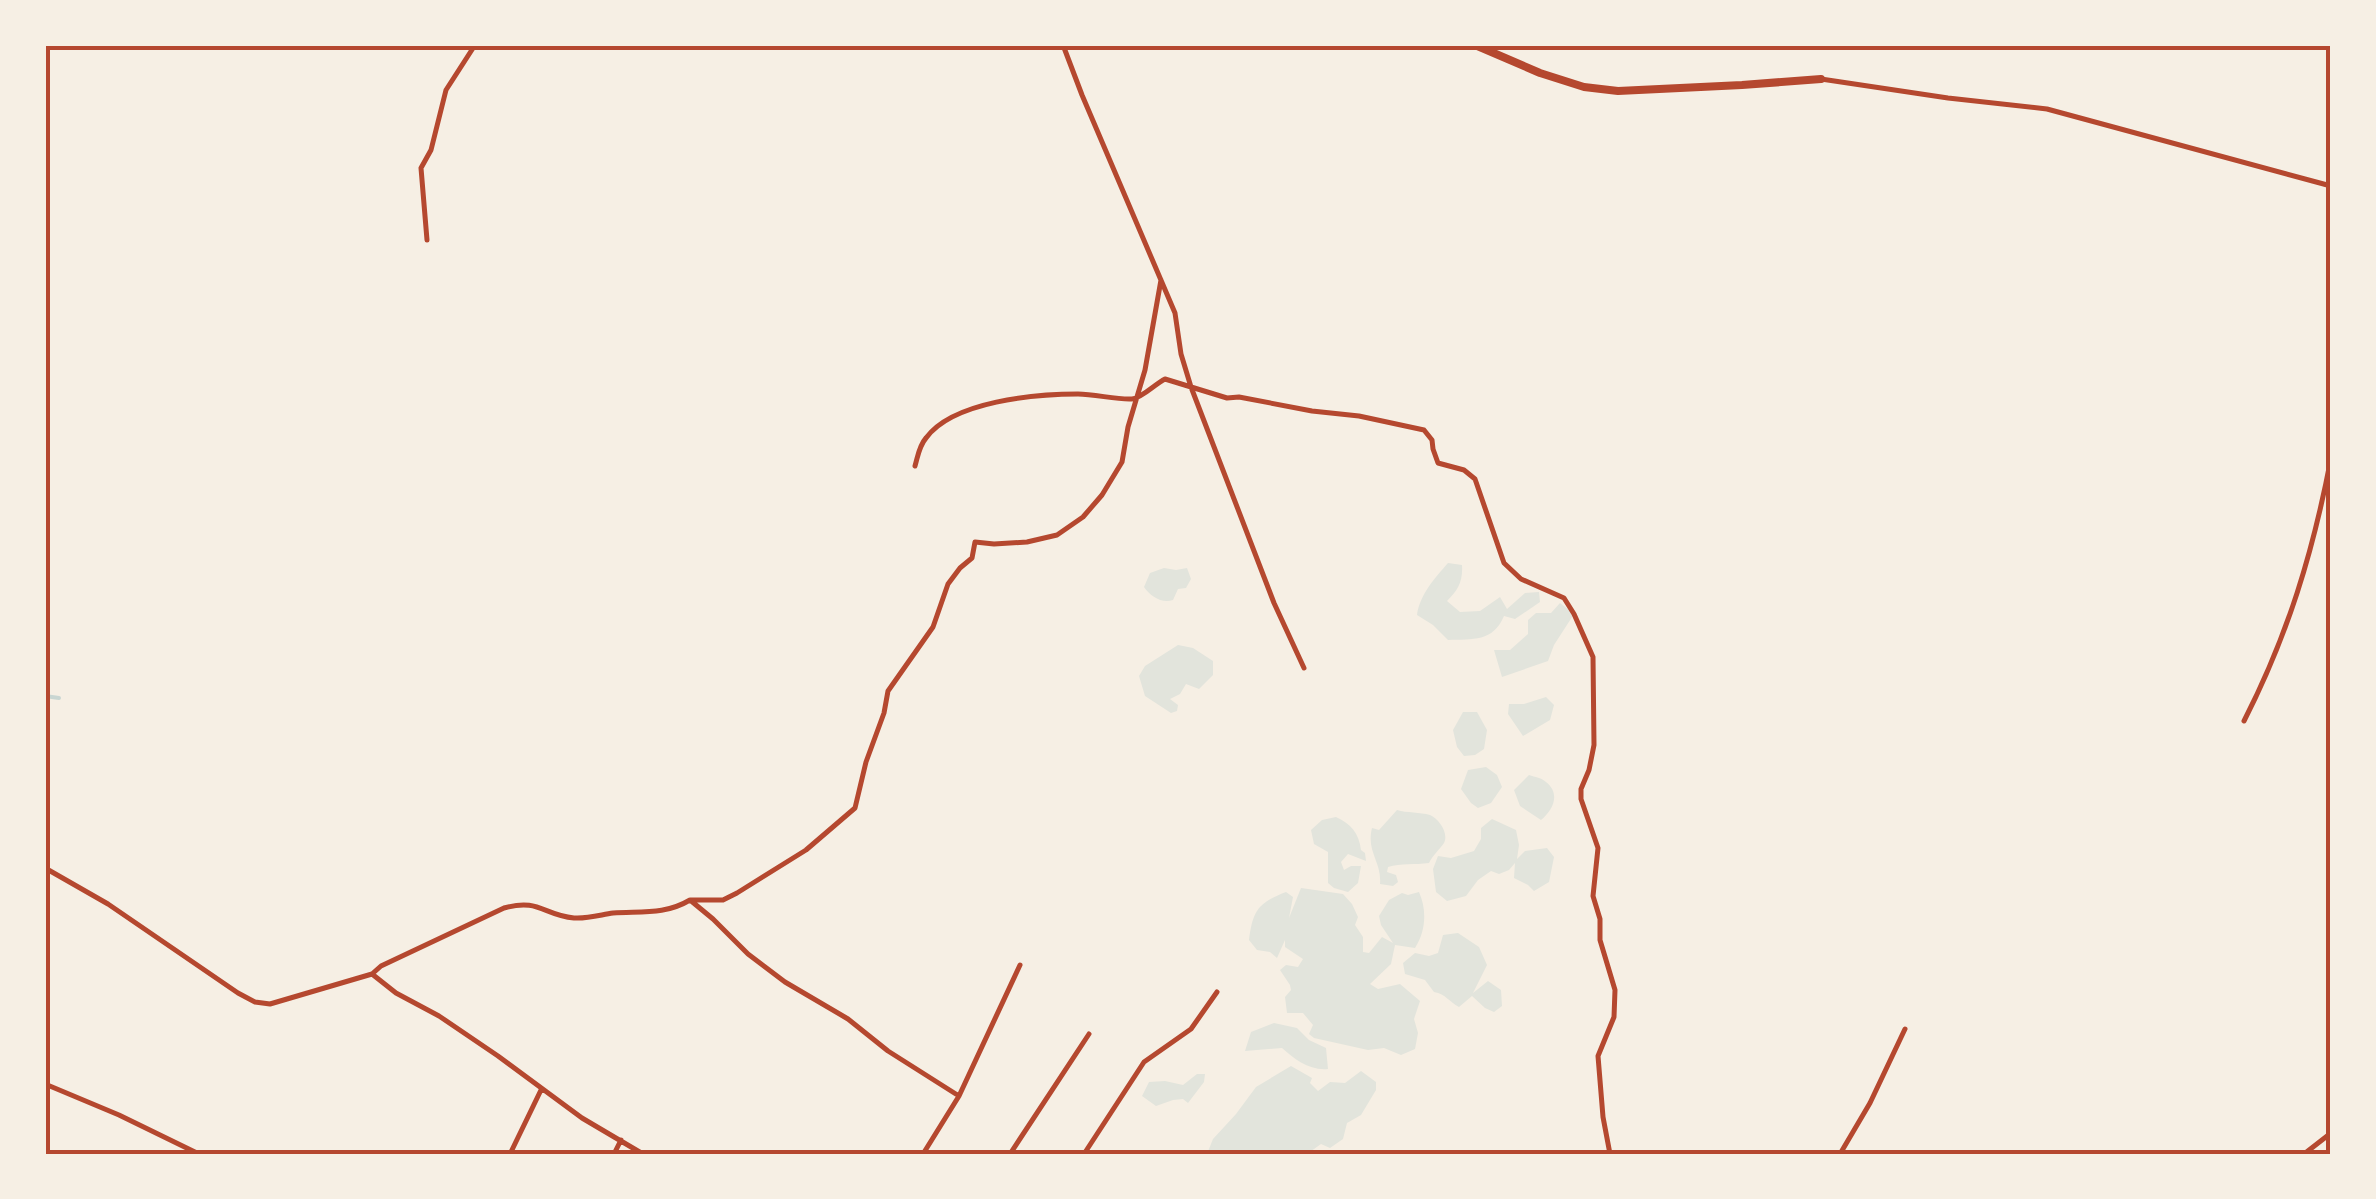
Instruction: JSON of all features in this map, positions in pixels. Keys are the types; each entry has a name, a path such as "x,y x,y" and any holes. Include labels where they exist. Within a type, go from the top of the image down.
{"street":[{"path":"427,240 422,168 431,150 446,90 475,45"},
{"path":"1064,45 1176,312 1180,354 1274,603 1304,668"},
{"path":"1475,45 1555,78 1618,91 1821,79 2047,109 2331,186"},
{"path":"45,868 108,904 255,1002 270,1004 372,974 381,966 520,904 532,904 578,919 614,913 651,914 677,908 690,900 723,900 737,894 806,850 855,808 888,691 934,628 948,584 972,558 975,542 1027,542 1057,535 1083,518 1102,496 1122,462 1148,355 1161,280"},
{"path":"915,466 922,442 931,431 948,420 1003,399 1076,394 1136,399 1165,379 1227,398 1359,416 1424,430 1432,440 1438,464 1464,470 1476,478 1504,563 1521,579 1564,598 1593,657 1594,745 1581,800 1598,848 1593,896 1600,919 1600,940 1615,990 1614,1017 1598,1056 1610,1154"},
{"path":"2244,720 2266,677 2299,592 2331,458"},
{"path":"690,900 785,982 959,1096"},
{"path":"923,1154 959,1096 1020,964"},
{"path":"372,974 498,1056 582,1118 643,1154"},
{"path":"1084,1154 1144,1062 1191,1029 1218,992"},
{"path":"1840,1154 1906,1029"},
{"path":"1010,1154 1089,1034"},
{"path":"45,1084 200,1154"},
{"path":"510,1154 541,1090"},
{"path":"2304,1154 2331,1133"},
{"path":"614,1154 621,1140"}],"shaded area":[{"path":"1448,563 1462,565 1459,585 1447,601 1460,612 1480,611 1500,597 1507,609 1525,593 1539,592 1540,602 1515,619 1504,616 1488,635 1448,640 1417,615 1425,593"},
{"path":"1164,568 1187,568 1191,579 1169,601 1157,598 1144,587 1150,573"},
{"path":"1560,603 1574,614 1548,661 1502,677 1494,650 1510,650 1528,634 1528,620 1536,613 1551,613"},
{"path":"1178,645 1193,648 1213,661 1213,675 1199,689 1186,684 1180,694 1170,699 1178,705 1177,711 1171,713 1145,696 1139,676 1145,666"},
{"path":"1546,697 1554,705 1550,720 1523,736 1508,714 1509,704"},
{"path":"1463,712 1477,712 1487,730 1484,749 1475,755 1464,756 1457,747 1453,730"},
{"path":"1486,767 1497,775 1502,787 1491,803 1478,808 1461,789 1468,770"},
{"path":"1529,775 1544,781 1553,792 1552,807 1541,820 1520,806 1514,790"},
{"path":"1397,810 1433,817 1442,827 1445,839 1429,863 1388,867 1387,872 1396,875 1398,882 1393,886 1380,884 1371,836 1372,828 1379,830"},
{"path":"1336,817 1353,830 1365,853 1366,861 1348,854 1341,862 1344,870 1361,866 1358,883 1348,892 1328,883 1328,852 1314,844 1311,830 1322,820"},
{"path":"1492,819 1516,830 1517,859 1525,851 1547,848 1554,857 1549,882 1534,891 1514,878 1515,863 1499,874 1491,871 1466,896 1447,901 1436,892 1433,869 1438,856 1451,858 1474,851 1481,839 1481,828"},
{"path":"1301,888 1343,894 1358,917 1355,925 1363,937 1363,952 1369,953 1382,937 1393,943 1379,916 1389,900 1402,893 1419,892 1424,920 1419,941 1415,948 1395,945 1391,964 1370,984 1378,989 1400,984 1420,1001 1414,1019 1418,1033 1415,1049 1401,1055 1384,1048 1368,1050 1314,1038 1309,1034 1313,1025 1303,1013 1287,1013 1285,997 1291,990 1280,970 1286,965 1298,967 1303,959 1285,947 1285,940 1277,958 1257,950 1249,940 1255,915 1263,904 1286,892 1293,897 1289,918"},
{"path":"1458,933 1479,947 1487,965 1473,993 1488,981 1501,990 1502,1006 1494,1012 1472,996 1459,1007 1434,992 1425,980 1405,974 1403,963 1415,953 1438,953 1443,935"},
{"path":"1274,1023 1297,1028 1309,1040 1326,1048 1328,1069 1309,1066 1282,1048 1245,1051 1251,1032"},
{"path":"1291,1066 1312,1078 1310,1083 1318,1091 1330,1082 1345,1083 1361,1071 1376,1082 1376,1090 1361,1115 1347,1123 1343,1139 1330,1148 1321,1144 1307,1154 1207,1154 1213,1139 1256,1087"},
{"path":"1197,1074 1205,1074 1204,1082 1188,1103 1183,1099 1156,1106 1142,1096 1149,1082 1183,1085"}],"waterway":[{"path":"45,696 59,698"}]}
